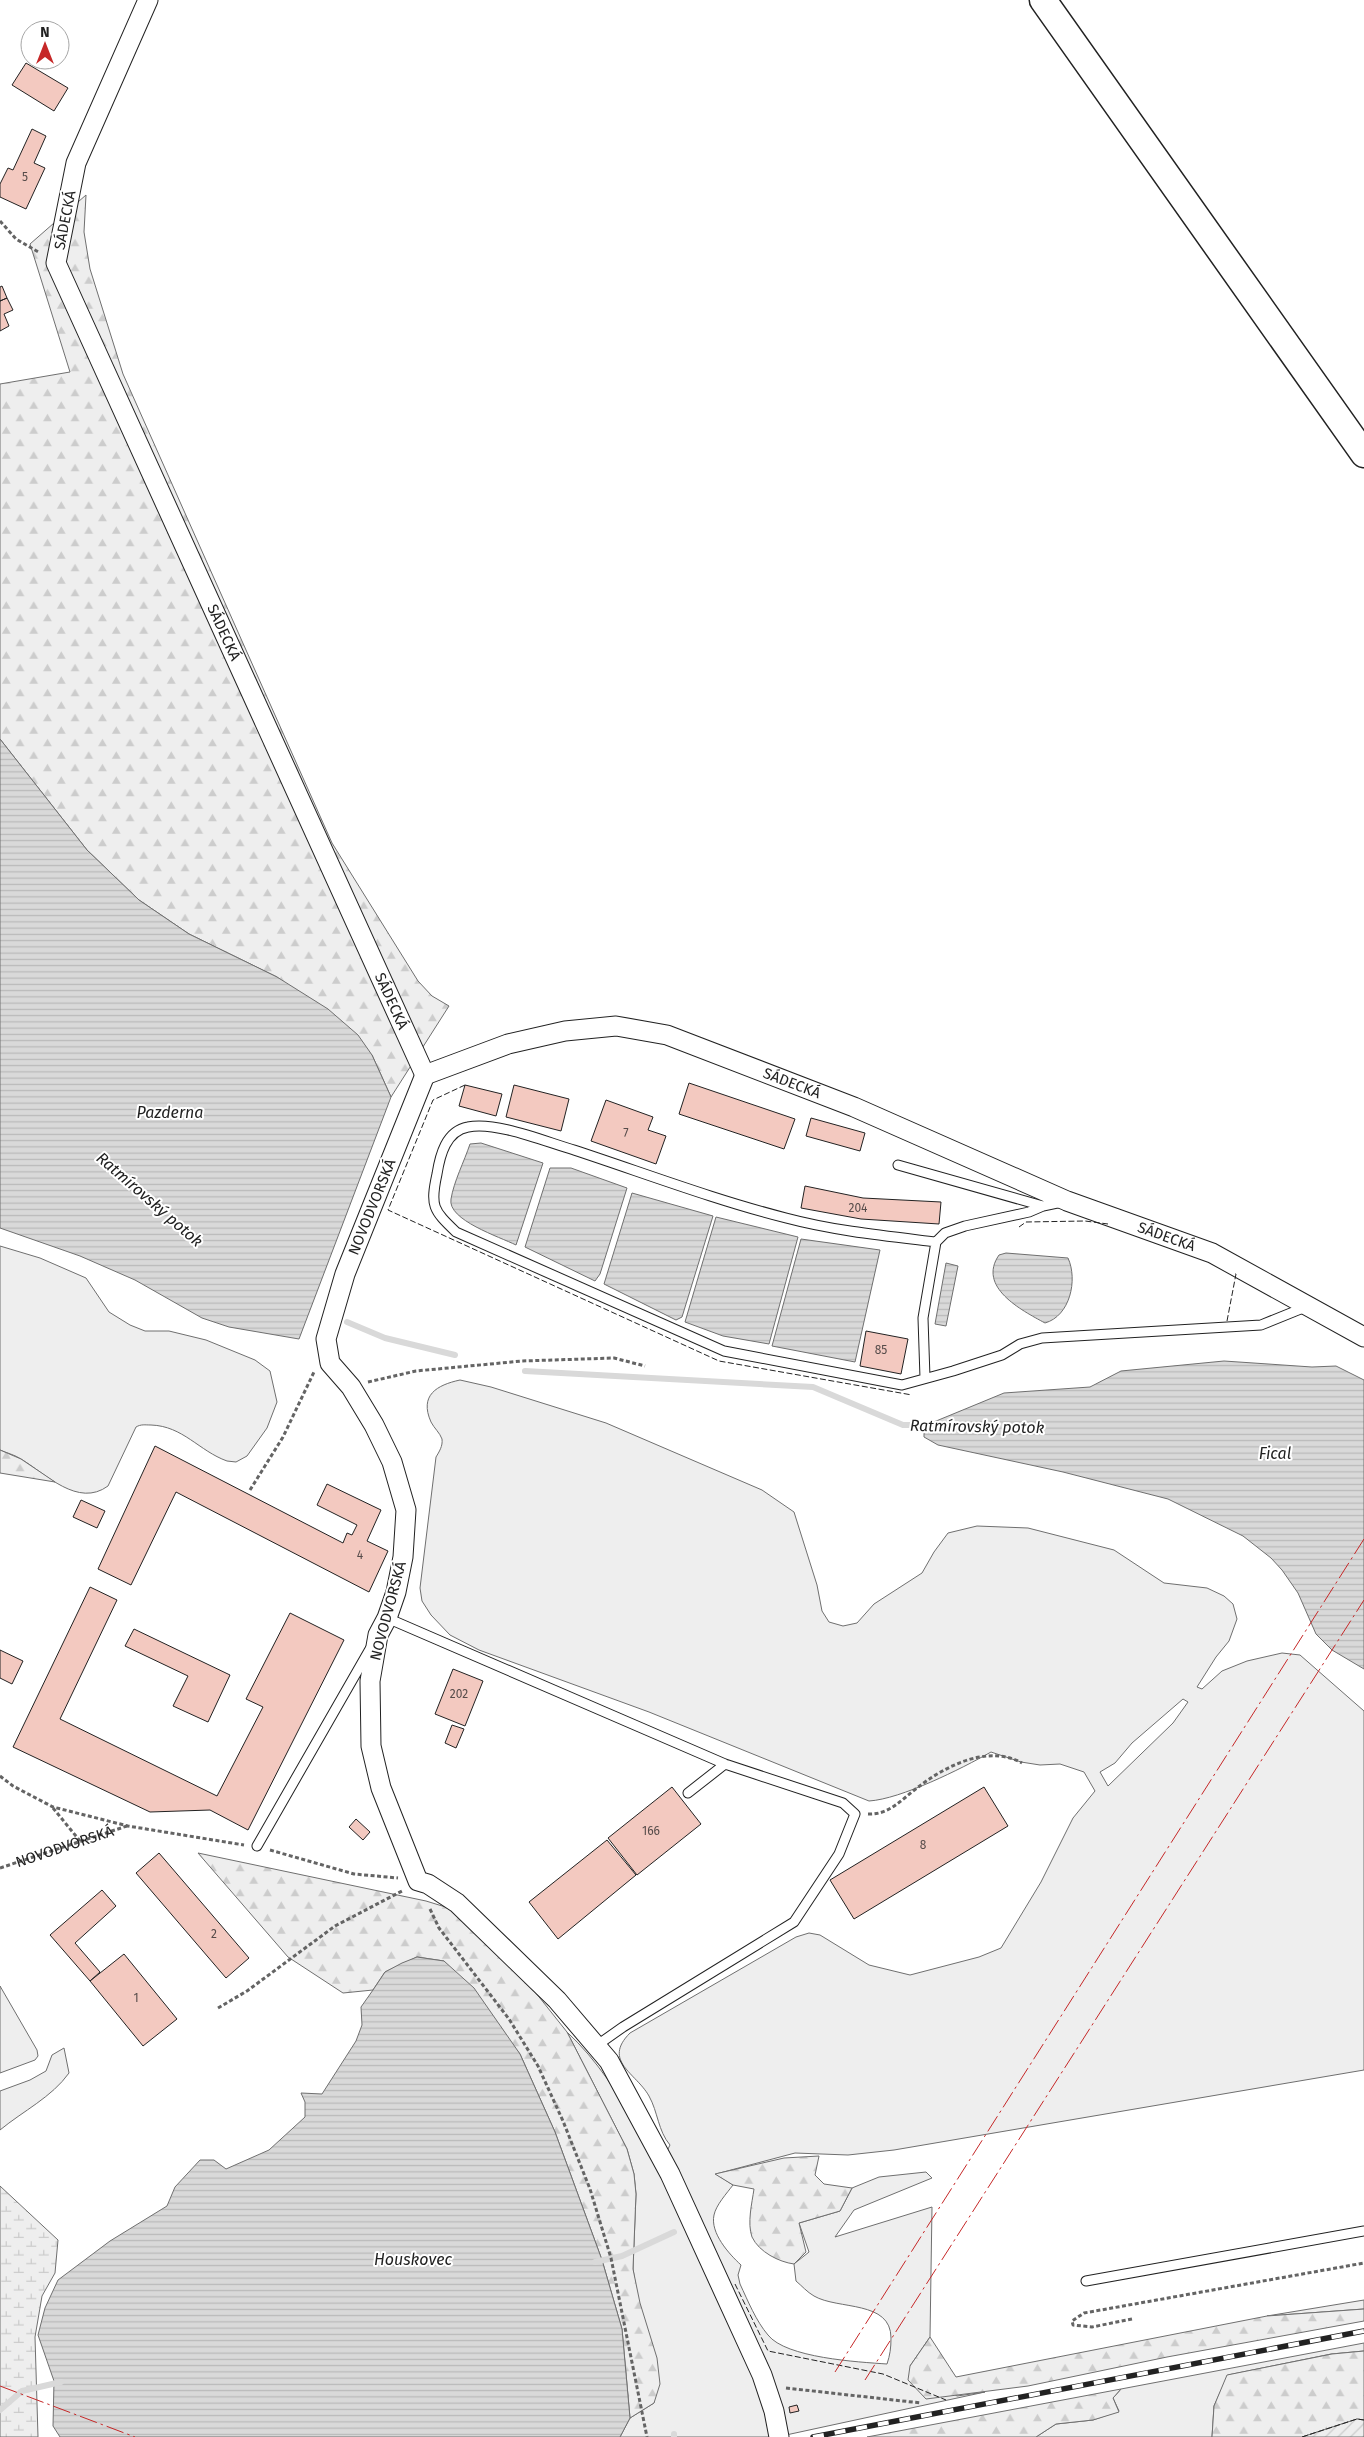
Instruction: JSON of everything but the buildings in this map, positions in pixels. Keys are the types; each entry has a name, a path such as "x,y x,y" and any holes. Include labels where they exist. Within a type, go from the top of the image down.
{"main road":[{"path":"1043,0 1364,454"}],"street":[{"name":"SÁDECKÁ","path":"148,0 76,163 56,263 425,1075 508,1044 565,1031 616,1026 667,1035 854,1106 1067,1201 1212,1253 1364,1337"},
{"name":"NOVODVORSKÁ","path":"423,1882 381,1788 371,1746 370,1681 382,1627 396,1592 403,1557 406,1510 392,1462 374,1424 351,1387 330,1363 326,1339 346,1274 425,1075"},
{"path":"423,1882 458,1903 557,2000 609,2061 670,2174 766,2386 774,2411 779,2437"}],"lane":[{"path":"936,1242 879,1235 786,1218 534,1138 484,1125 466,1127 453,1135 442,1150 434,1186 433,1206 440,1217 456,1232 724,1351 902,1385 962,1369 1002,1355 1020,1344 1042,1338 1261,1325 1309,1306"},
{"path":"898,1165 1043,1206"},
{"path":"926,1378 923,1318 936,1242 945,1233 959,1228 1067,1201"},
{"path":"257,1846 382,1627 725,1764 843,1803 855,1814 839,1854 794,1922 623,2026 596,2046"},
{"path":"688,1793 725,1764"},
{"path":"1086,2281 1364,2231"}],"path":[{"path":"0,221 16,239 56,263"},
{"path":"250,1490 283,1437 314,1373 326,1339"},
{"path":"351,1387 416,1371 522,1361 614,1358 645,1366"},
{"path":"855,1814 879,1815 894,1807 932,1778 978,1756 995,1754 1010,1756 1022,1763"},
{"name":"NOVODVORSKÁ","path":"0,1776 13,1786 53,1807 128,1826 212,1841 257,1846 354,1874 423,1882"},
{"path":"53,1807 80,1841"},
{"name":"NOVODVORSKÁ","path":"0,1868 128,1826"},
{"path":"218,2008 247,1991 335,1926 423,1882 430,1911 439,1928 509,2020 538,2066 586,2181 611,2258 647,2437"},
{"path":"1132,2319 1092,2327 1073,2325 1072,2321 1084,2313 1364,2263"},
{"path":"766,2386 921,2403"}],"green space":[{"path":"86,195 84,232 90,269 123,374 332,843 418,981 432,996 449,1006 391,1097 372,1055 277,977 189,934 139,900 87,850 0,739 0,384 70,372 30,244"},
{"path":"0,1246 40,1258 86,1278 109,1312 130,1325 145,1331 169,1331 206,1340 255,1360 270,1371 277,1402 267,1428 247,1456 236,1462 227,1461 217,1457 182,1434 162,1426 140,1425 136,1427 108,1486 97,1492 85,1493 63,1486 19,1458 0,1450"},
{"path":"460,1380 491,1387 606,1423 762,1490 794,1512 817,1585 822,1611 829,1622 843,1626 857,1623 874,1604 922,1573 948,1533 977,1526 1028,1528 1114,1550 1164,1583 1207,1588 1224,1596 1233,1604 1237,1619 1229,1641 1216,1657 1197,1687 1202,1689 1222,1671 1247,1661 1282,1653 1300,1655 1364,1711 1364,2070 894,2150 848,2155 795,2153 716,2174 733,2185 715,2211 715,2229 726,2249 741,2265 738,2275 740,2284 756,2317 768,2335 777,2343 806,2354 841,2360 887,2364 891,2338 889,2326 882,2317 861,2308 814,2296 796,2281 794,2264 809,2252 799,2223 840,2211 852,2188 879,2177 926,2172 932,2178 854,2210 835,2237 932,2207 930,2337 910,2366 957,2396 985,2392 786,2435 666,2153 670,2145 663,2134 652,2102 620,2059 619,2051 622,2043 630,2033 796,1937 809,1933 820,1935 869,1965 910,1975 979,1957 1001,1948 1041,1882 1073,1818 1095,1791 1084,1772 1060,1764 1040,1765 1021,1762 991,1752 964,1767 914,1789 869,1801 649,1712 479,1650 450,1635 431,1615 422,1601 420,1588 436,1457 442,1442 440,1435 431,1422 427,1405 432,1393 452,1382","holes":["1183,1699 1188,1702 1173,1723 1108,1786 1100,1772 1115,1763 1132,1743"]},
{"path":"0,1450 21,1459 55,1482 0,1473"},
{"path":"198,1853 426,1901 452,1909 516,1968 567,2032 627,2149 634,2174 636,2194 633,2269 640,2303 657,2358 660,2384 654,2403 630,2418 622,2329 602,2260 555,2132 520,2054 444,1961 417,1957 385,1972 373,1990 343,1993 288,1957"},
{"path":"0,1986 37,2050 38,2056 35,2060 0,2073"},
{"path":"567,2032 607,2078 638,2131 738,2337 758,2386 773,2437 620,2437 630,2418 654,2403 633,2269 636,2194 634,2174 627,2149"},
{"path":"64,2048 69,2073 62,2082 46,2097 0,2130 0,2091 30,2080 46,2071 52,2055"},
{"path":"819,2156 815,2175 824,2184 852,2188 840,2211 799,2223 806,2252 794,2264 782,2261 764,2252 752,2237 750,2219 754,2189 733,2185 715,2174 784,2158"},
{"path":"0,2186 58,2240 55,2273 42,2296 35,2337 38,2437 0,2437"},
{"path":"1364,2300 1364,2309 1267,2316"},
{"path":"1364,2309 1364,2321 1167,2357 1028,2386 926,2399 908,2380 910,2366 930,2337 956,2377 1267,2316"},
{"path":"1364,2343 1364,2351 1331,2354 1228,2375 1214,2406 1212,2437 1036,2437 1056,2424 1093,2420 1119,2411 1113,2398 1121,2389"},
{"path":"1364,2351 1364,2420 1357,2419 1302,2437 1212,2437 1214,2406 1227,2375 1332,2354"},
{"path":"1121,2389 1113,2398 1119,2412 1093,2420 1056,2424 1036,2437 867,2437"},
{"path":"1357,2419 1364,2420 1364,2437 1302,2437"}],"water":[{"name":"Pazderna","path":"0,739 87,850 139,900 189,934 277,977 328,1009 358,1035 372,1055 391,1097 299,1339 229,1327 202,1318 135,1280 80,1256 0,1228"},
{"path":"481,1143 543,1163 516,1245 476,1227 457,1214 452,1207 451,1199 454,1185 470,1144"},
{"path":"550,1168 571,1168 627,1188 600,1274 595,1281 525,1247"},
{"path":"632,1193 713,1216 682,1317 676,1320 604,1284"},
{"path":"716,1217 798,1237 769,1344 723,1336 685,1322"},
{"path":"801,1239 880,1250 855,1362 772,1346"},
{"path":"1006,1253 1068,1258 1072,1276 1070,1296 1061,1313 1054,1319 1045,1323 1035,1318 1014,1304 998,1287 994,1277 994,1267 999,1255"},
{"path":"946,1263 958,1266 946,1326 935,1324"},
{"name":"Fical","path":"1224,1361 1312,1367 1336,1366 1364,1380 1364,1669 1332,1650 1316,1634 1298,1593 1282,1570 1271,1558 1243,1536 1168,1499 1063,1472 938,1445 924,1437 924,1426 1004,1393 1090,1387 1121,1371"},
{"name":"Houskovec","path":"417,1957 444,1961 474,1988 520,2054 555,2132 602,2260 622,2329 630,2418 620,2437 60,2437 53,2426 54,2381 38,2335 45,2308 58,2280 110,2241 167,2206 175,2187 200,2160 214,2160 226,2169 269,2150 305,2117 305,2102 301,2093 322,2094 356,2041 362,2025 361,2007 385,1972"}],"waterway":[{"name":"Ratmírovský potok","path":"347,1322 385,1338 455,1355"},
{"name":"Ratmírovský potok","path":"525,1371 813,1387 903,1425 933,1425"},
{"path":"595,2262 622,2256 674,2232"},
{"path":"0,2410 22,2391 61,2382"}],"railway":[{"path":"813,2437 1364,2331"}],"fence":[{"path":"465,1085 433,1100 388,1210 719,1361 912,1395"},
{"path":"1019,1227 1026,1222 1085,1221 1108,1224"},
{"path":"1227,1321 1236,1274 1234,1273"},
{"path":"735,2284 768,2351 883,2374 946,2400"},
{"path":"1302,2437 1357,2419 1364,2420"}],"power":[{"path":"835,2372 1364,1539"},
{"path":"865,2380 1364,1600"},
{"path":"0,2386 135,2437"}]}
